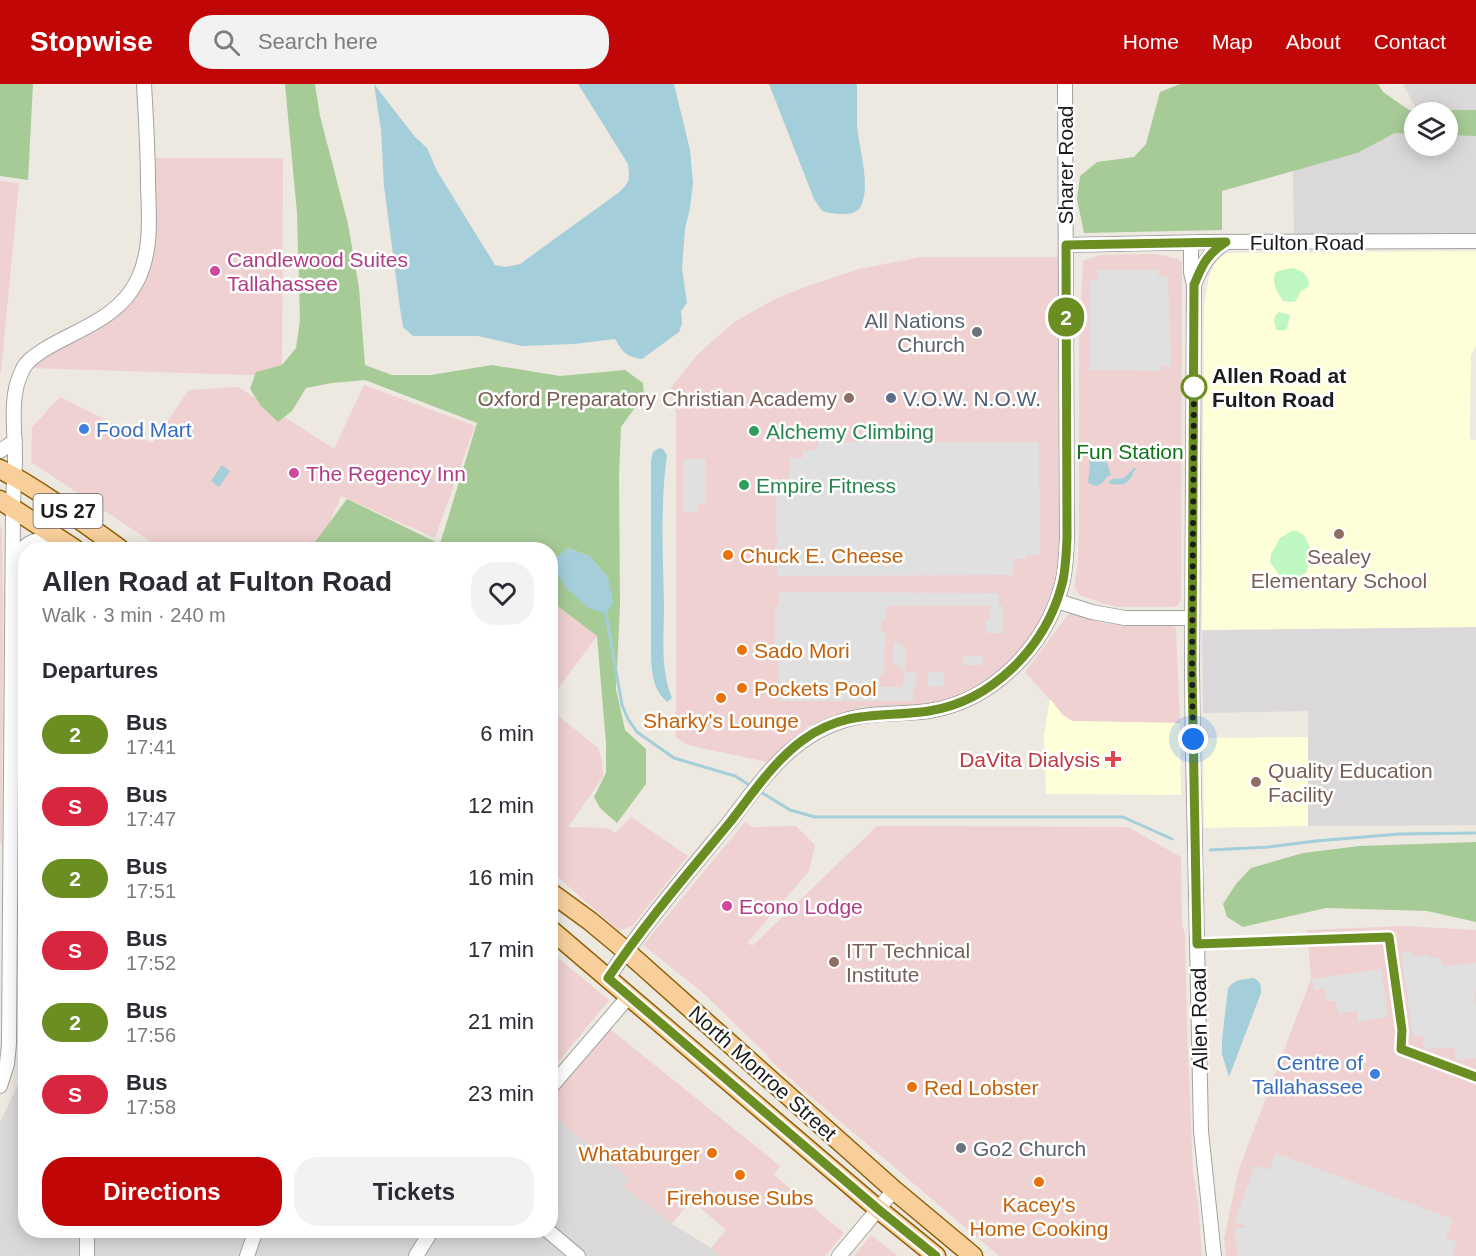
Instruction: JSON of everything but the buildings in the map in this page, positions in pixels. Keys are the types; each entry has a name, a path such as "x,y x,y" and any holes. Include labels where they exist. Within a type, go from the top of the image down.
{"main road":[{"name":"US 27","path":"7,472 68,511 110,542"},
{"name":"US 27","path":"6,504 65,542"},
{"name":"North Monroe Street","path":"558,898 626,951 894,1190 973,1256"},
{"name":"North Monroe Street","path":"558,936 936,1256"},
{"path":"730,1082 748,1060"}],"street":[{"path":"0,1086 7,1064 9,1044 13,566 6,504 7,472 15,441 16,390 22,369 37,354 112,312 132,290 143,267 149,229 144,84"},
{"name":"Sharer Road","path":"608,978 626,951 742,806 797,745 825,727 843,720 862,716 931,711 967,699 985,690 1010,671 1046,626 1062,585 1066,565 1067,538 1065,84"},
{"name":"Fulton Road","path":"1066,245 1476,241"},
{"path":"1194,285 1208,256 1226,242"},
{"name":"Allen Road","path":"1191,243 1191,272 1194,285 1193,752 1201,1131 1214,1256"},
{"path":"0,452 15,441"},
{"path":"31,542 50,540 61,542"},
{"path":"13,566 18,556"},
{"path":"1057,601 1116,617 1192,618"},
{"path":"558,1079 629,996"},
{"path":"839,1256 894,1190"},
{"path":"87,1238 87,1256"},
{"path":"248,1256 254,1238"},
{"path":"416,1256 427,1238"},
{"path":"557,1238 578,1256"}],"shaded area":[{"path":"0,84 33,84 28,180 0,176"},
{"path":"285,84 315,84 320,116 348,224 359,288 365,365 392,375 431,375 492,365 560,376 625,370 643,383 644,395 621,427 620,606 616,689 625,730 646,749 646,784 617,823 600,808 594,797 606,773 606,743 597,636 558,606 558,542 441,542 477,423 365,380 306,388 292,411 278,422 261,406 250,389 256,372 282,365 296,348 300,320 297,213","holes":["568,548 589,556 608,577"]},
{"path":"1180,84 1378,84 1383,92 1404,107 1404,133 1395,133 1357,153 1222,191 1222,230 1084,233 1077,199 1080,176 1097,162 1134,157 1146,144 1160,92"},
{"path":"1403,84 1476,84 1476,234 1294,234 1292,120 1404,119 1404,156 1458,156 1458,102 1413,102"},
{"path":"1458,110 1476,110 1476,136 1458,135"},
{"name":"Candlewood Suites Tallahassee","path":"154,158 283,158 282,376 30,368 46,356 119,315 145,282 155,234"},
{"path":"0,181 19,183 1,372 0,372"},
{"name":"Sealey Elementary School","path":"1476,251 1476,346 1471,355 1470,439 1476,440 1476,627 1202,630 1204,306 1209,276 1217,259 1227,253"},
{"name":"Fun Station","path":"1155,254 1178,259 1182,263 1181,600 1173,607 1120,607 1079,595 1074,587 1078,563 1079,531 1079,349 1083,261 1099,255"},
{"path":"922,257 1058,257 1059,545 1055,581 1042,617 1029,640 999,671 954,696 928,704 862,707 841,713 807,727 767,762 687,745 676,737 676,409 668,391 698,354 734,322 777,298 859,269"},
{"path":"1098,270 1158,270 1159,276 1168,277 1171,366 1161,366 1161,371 1090,370 1090,280 1097,280"},
{"name":"The Regency Inn","path":"364,385 475,426 435,538 341,496 327,528 316,542 151,542 31,462 32,427 60,397 152,443 189,390 238,387 334,449"},
{"path":"818,442 1039,442 1040,555 1026,555 1026,559 1013,559 1013,575 777,576 776,479 790,479 790,458 803,458 803,450 818,450"},
{"path":"683,459 706,459 706,504 698,504 698,512 683,512"},
{"path":"347,499 436,542 315,542"},
{"path":"0,524 3,603 2,843 0,843"},
{"path":"779,592 999,593 999,606 1003,606 1003,633 986,633 986,620 990,619 990,606 886,606 886,620 881,620 881,632 885,632 884,674 880,674 880,687 903,687 904,672 916,672 913,701 779,701 778,660 775,660 775,606 779,606"},
{"path":"558,606 597,636 558,689"},
{"path":"1070,612 1112,624 1176,628 1180,723 1072,721 1063,715 1025,672"},
{"path":"1476,627 1476,825 1308,826 1308,711 1203,713 1202,630"},
{"path":"893,641 906,648 905,670 893,663"},
{"path":"963,656 983,656 983,665 963,665"},
{"path":"928,672 944,672 944,686 928,687"},
{"name":"DaVita Dialysis","path":"1050,699 1063,715 1072,721 1180,723 1181,795 1046,794 1044,736"},
{"path":"558,716 598,748 602,762 603,777 568,827 607,828 615,833 631,817 688,856 632,926 619,931 558,877"},
{"name":"Quality Education Facility","path":"1308,737 1308,826 1204,828 1203,738"},
{"path":"745,822 752,827 796,826 815,845 809,871 748,942 752,946 877,826 1128,827 1181,857 1193,1174 1198,1202 1202,1256 999,1256 802,1089 703,993 643,945"},
{"path":"1476,842 1476,922 1427,911 1326,908 1243,927 1227,917 1223,904 1236,884 1251,868 1303,853 1359,846"},
{"name":"Centre of Tallahassee","path":"1404,926 1476,930 1476,1256 1226,1256 1224,1238 1239,1169 1311,979 1307,930"},
{"path":"1412,951 1414,957 1429,955 1430,958 1441,957 1443,966 1476,963 1476,991 1474,992 1476,1058 1456,1060 1454,1047 1425,1049 1423,1036 1413,1037 1401,952"},
{"path":"558,958 609,1000 558,1062"},
{"path":"1381,969 1388,1017 1358,1022 1357,1011 1338,1013 1336,1001 1327,1001 1325,989 1314,990 1312,979"},
{"path":"610,1029 780,1166 774,1175 844,1233 825,1256 720,1256 711,1248 726,1230 691,1200 672,1224 624,1187 630,1179 558,1120 558,1089"},
{"path":"18,1084 18,1238 558,1238 558,1120 630,1179 624,1186 672,1224 720,1256 0,1256 0,1122"},
{"path":"1276,1153 1453,1219 1446,1238 1457,1243 1452,1256 1238,1256 1234,1229 1248,1227 1234,1222 1255,1165 1269,1170"},
{"path":"871,1235 898,1256 854,1256"}],"green space":[{"path":"1291,268 1304,273 1309,285 1301,291 1296,301 1291,302 1283,301 1274,280 1275,273"},
{"path":"1279,312 1290,315 1287,329 1276,329 1274,321"},
{"path":"1294,530 1304,535 1312,552 1306,573 1294,579 1285,580 1270,562 1271,554 1280,538"}],"water":[{"path":"374,84 415,137 427,148 437,171 495,265 506,267 520,264 618,193 628,180 628,164 578,84 674,84 690,150 693,183 685,229 682,268 687,303 681,311 682,323 679,332 642,359 626,353 615,339 574,344 522,346 478,336 413,336 403,327 400,308 384,186 381,130"},
{"path":"769,84 857,84 857,126 865,178 864,198 858,210 849,214 822,211 814,199"},
{"path":"659,448 663,449 667,455 663,512 664,653 666,676 672,698 667,702 656,687 651,657 651,461 653,452"},
{"path":"1097,455 1105,460 1111,475 1096,486 1088,482 1089,460 1092,456"},
{"path":"222,465 230,471 219,487 211,481"},
{"path":"1136,468 1130,480 1124,484 1108,483 1112,479 1124,478"},
{"path":"568,548 589,556 608,577 613,602 606,614 589,608 566,588 558,575 558,556"},
{"path":"1253,978 1260,984 1261,993 1229,1077 1222,1054 1228,989 1235,982"}],"waterway":[{"path":"606,614 622,705 637,732 674,758 735,776 751,786"},
{"path":"759,791 790,810 815,817 1123,817 1172,839"},
{"path":"1210,850 1268,847 1399,834 1476,833"}],"bus line":[{"name":"2","path":"936,1256 608,978 626,951 718,836 784,756 797,745 825,727 843,720 862,716 931,711 967,699 985,690 1010,671 1022,659 1046,626 1057,601 1066,565 1066,245 1226,242 1208,256 1194,285 1192,671 1197,944 1389,937 1402,1030 1401,1049 1476,1077"}],"place":[{"name":"Candlewood Suites Tallahassee","path":"215,271"},
{"name":"All Nations Church","path":"977,332"},
{"name":"Allen Road at Fulton Road","path":"1194,387"},
{"name":"Oxford Preparatory Christian Academy","path":"849,398"},
{"name":"V.O.W. N.O.W.","path":"891,398"},
{"name":"Food Mart","path":"84,429"},
{"name":"Alchemy Climbing","path":"754,431"},
{"name":"The Regency Inn","path":"294,473"},
{"name":"Empire Fitness","path":"744,485"},
{"name":"Sealey Elementary School","path":"1339,534"},
{"name":"Chuck E. Cheese","path":"728,555"},
{"name":"Sado Mori","path":"742,650"},
{"name":"Pockets Pool","path":"742,688"},
{"name":"Sharky's Lounge","path":"721,698"},
{"name":"DaVita Dialysis","path":"1113,759"},
{"name":"Quality Education Facility","path":"1256,782"},
{"name":"Econo Lodge","path":"727,906"},
{"name":"ITT Technical Institute","path":"834,962"},
{"name":"Centre of Tallahassee","path":"1375,1074"},
{"name":"Red Lobster","path":"912,1087"},
{"name":"Go2 Church","path":"961,1148"},
{"name":"Whataburger","path":"712,1153"},
{"name":"Firehouse Subs","path":"740,1175"},
{"name":"Kacey's Home Cooking","path":"1039,1182"}],"route":[{"path":"1193,739 1194,387"}]}
